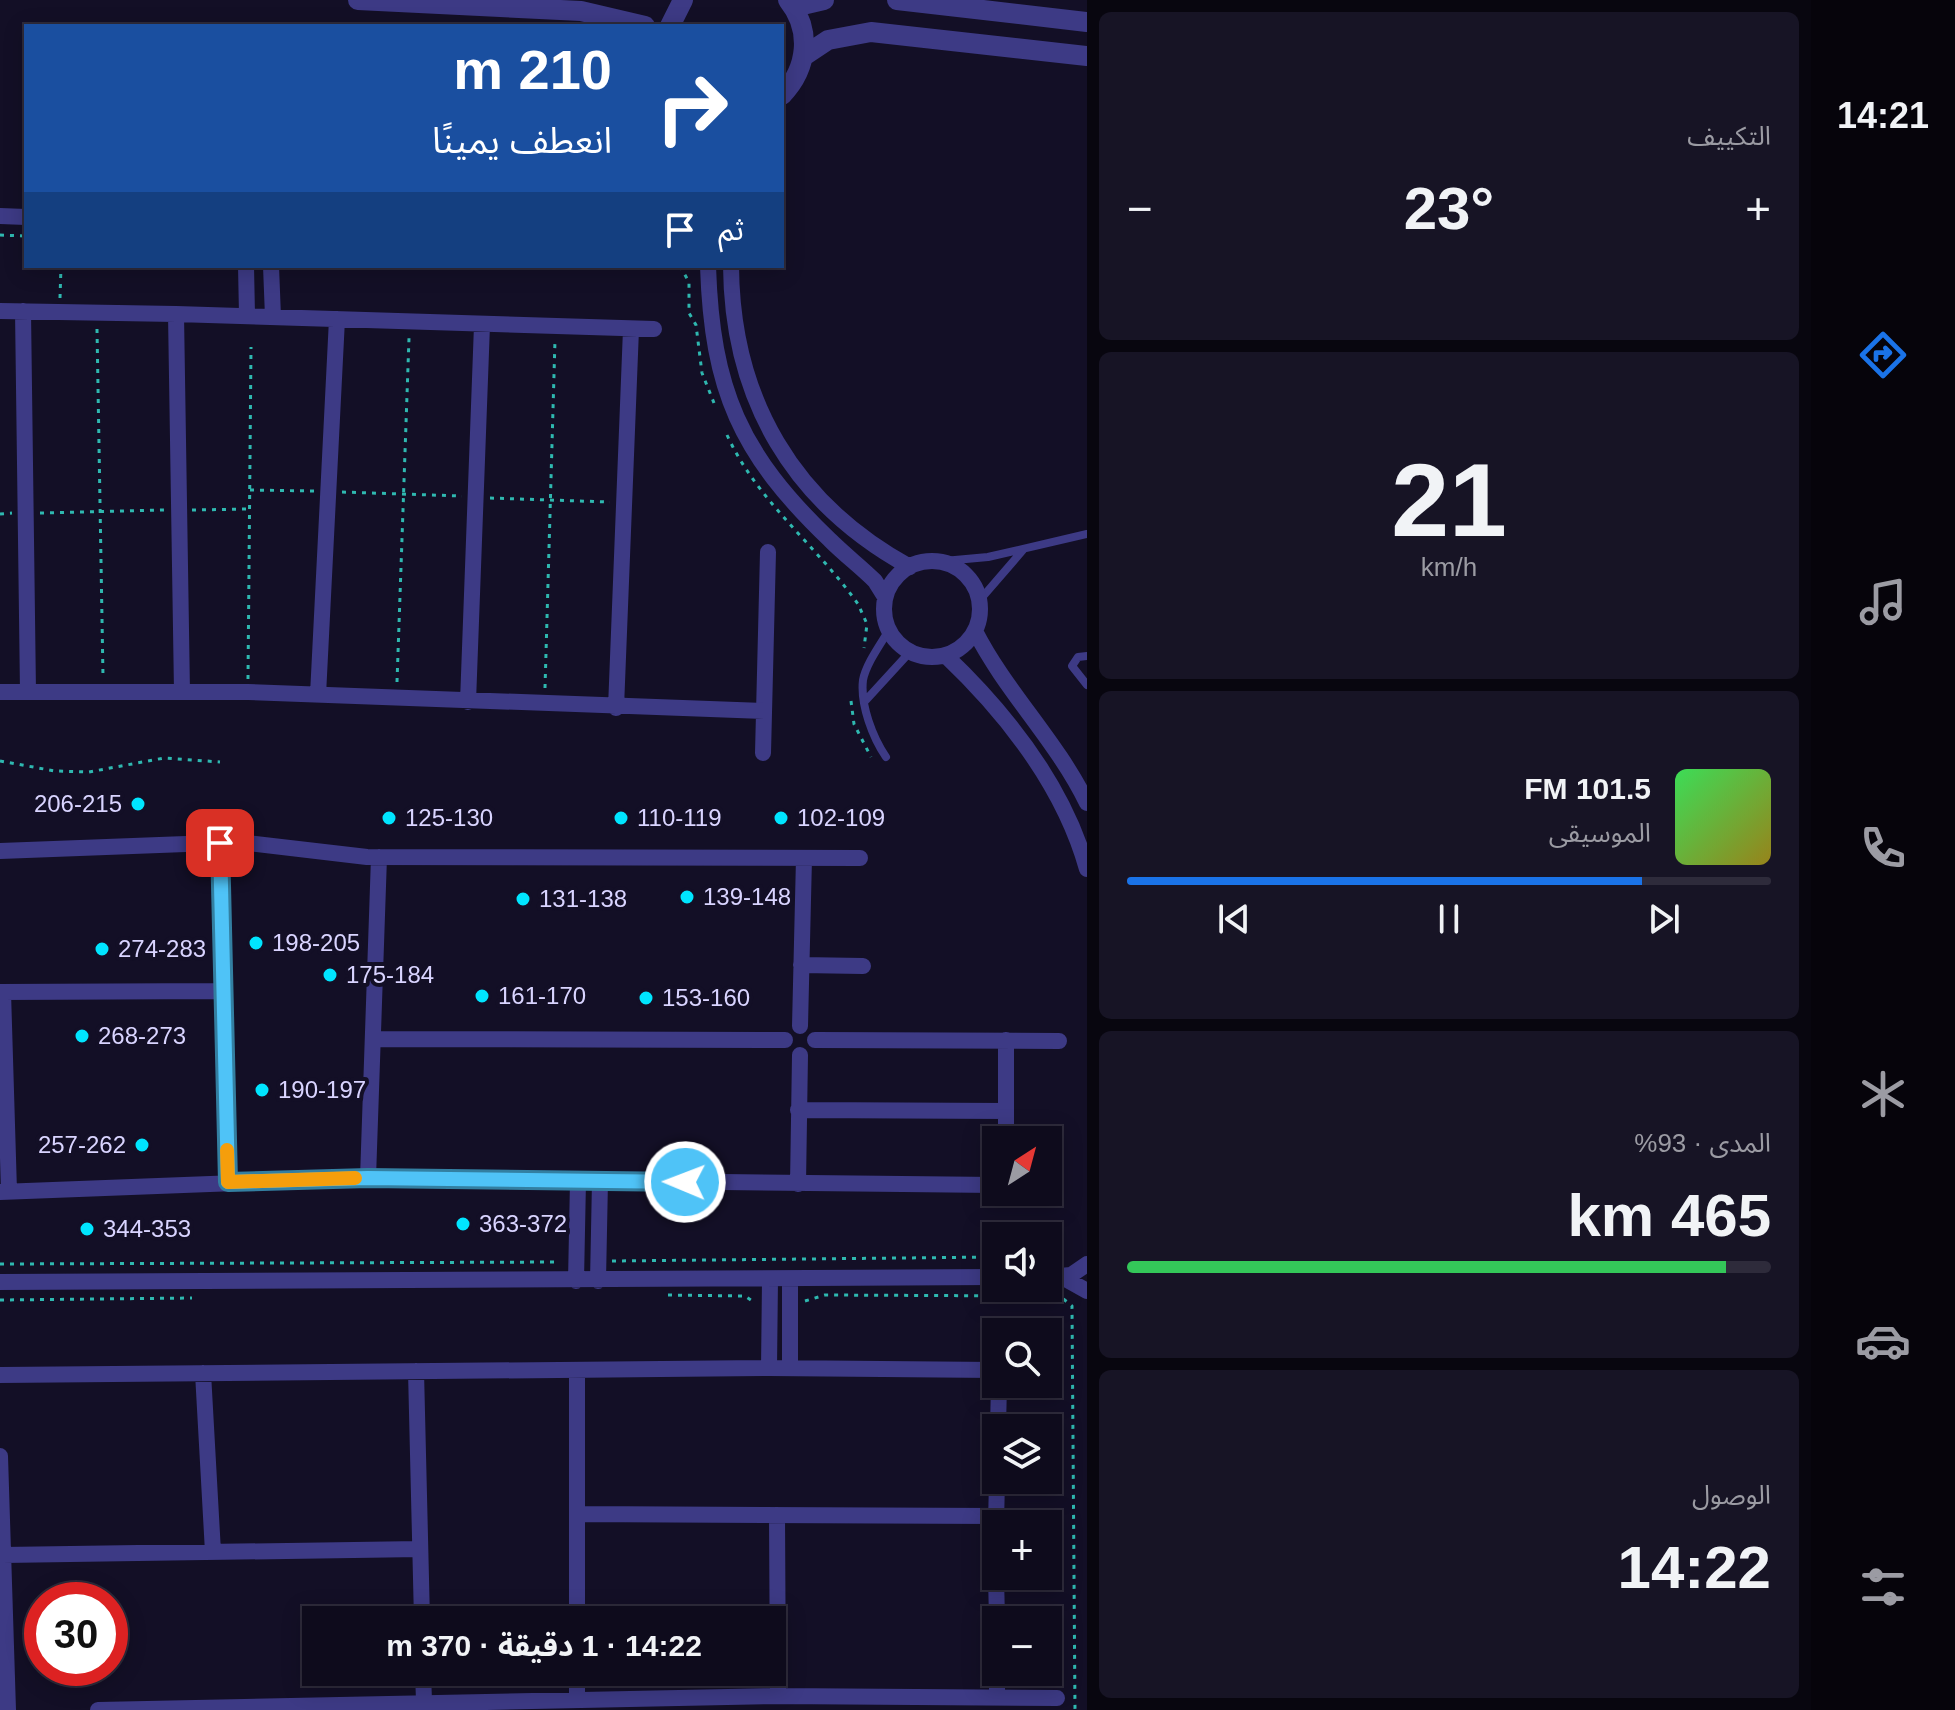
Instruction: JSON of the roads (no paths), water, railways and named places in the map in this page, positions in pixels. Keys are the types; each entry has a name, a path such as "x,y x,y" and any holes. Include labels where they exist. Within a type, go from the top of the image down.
{"street":[{"path":"358,0 581,11 636,24"},
{"path":"671,24 683,0"},
{"path":"784,92 796,77 804,56 803,31 791,4 824,0"},
{"path":"897,0 1087,22"},
{"path":"804,56 828,40 871,32 1087,56"},
{"path":"0,216 24,217"},
{"path":"246,268 247,315"},
{"path":"271,268 273,317"},
{"path":"708,268 714,351 731,407 745,435 784,492 875,581 885,597 889,630 910,652 927,657 945,655 963,646 975,631 979,601 963,573 933,562 910,567 891,585 885,597"},
{"path":"731,268 737,347 745,376 768,430 824,503 868,542 910,567"},
{"path":"0,311 247,315 555,328 654,329"},
{"path":"23,311 28,692"},
{"path":"176,314 176,510 182,692"},
{"path":"318,695 337,319"},
{"path":"468,702 482,325"},
{"path":"616,708 631,329"},
{"path":"763,753 768,552"},
{"path":"975,631 994,669 1059,756 1087,803"},
{"path":"945,655 992,706 1041,771 1075,829 1087,869"},
{"path":"0,692 248,692 616,708 764,711"},
{"path":"220,843 228,1182"},
{"path":"0,851 220,843 277,845 379,857 860,858"},
{"path":"368,1178 379,857"},
{"path":"800,1026 804,858"},
{"path":"801,965 863,966"},
{"path":"224,991 2,992 4,1191 368,1178 982,1185"},
{"path":"800,1026 812,1032 815,1040 809,1052 800,1055 791,1052 785,1040 791,1028 800,1026"},
{"path":"373,1039 785,1040"},
{"path":"815,1040 1059,1041"},
{"path":"1006,1040 1006,1126"},
{"path":"798,1184 800,1055"},
{"path":"798,1110 1006,1111"},
{"path":"576,1281 578,1181"},
{"path":"598,1281 600,1181"},
{"path":"1062,1274 1087,1264"},
{"path":"0,1282 982,1277"},
{"path":"769,1368 770,1279"},
{"path":"790,1279 790,1368"},
{"path":"1062,1280 1087,1291"},
{"path":"0,1375 769,1368 982,1370"},
{"path":"577,1370 577,1606"},
{"path":"416,1371 422,1606"},
{"path":"203,1373 213,1552"},
{"path":"0,1456 8,1710"},
{"path":"577,1514 982,1520"},
{"path":"777,1515 778,1696"},
{"path":"3,1555 420,1549"},
{"path":"423,1686 424,1701"},
{"path":"577,1686 577,1700"},
{"path":"997,1686 997,1697"},
{"path":"98,1710 778,1696 1057,1698"}],"lane":[{"path":"933,562 979,559 1087,534"},
{"path":"979,601 1023,549"},
{"path":"886,757 872,730 863,678 889,630"},
{"path":"866,700 910,652"},
{"path":"1087,656 1078,657 1072,666 1087,685"}],"place":[{"name":"206-215","path":"138,804"},
{"name":"125-130","path":"389,818"},
{"name":"110-119","path":"621,818"},
{"name":"102-109","path":"781,818"},
{"name":"139-148","path":"687,897"},
{"name":"131-138","path":"523,899"},
{"name":"198-205","path":"256,943"},
{"name":"274-283","path":"102,949"},
{"name":"175-184","path":"330,975"},
{"name":"161-170","path":"482,996"},
{"name":"153-160","path":"646,998"},
{"name":"268-273","path":"82,1036"},
{"name":"190-197","path":"262,1090"},
{"name":"257-262","path":"142,1145"},
{"name":"363-372","path":"463,1224"},
{"name":"344-353","path":"87,1229"}]}
